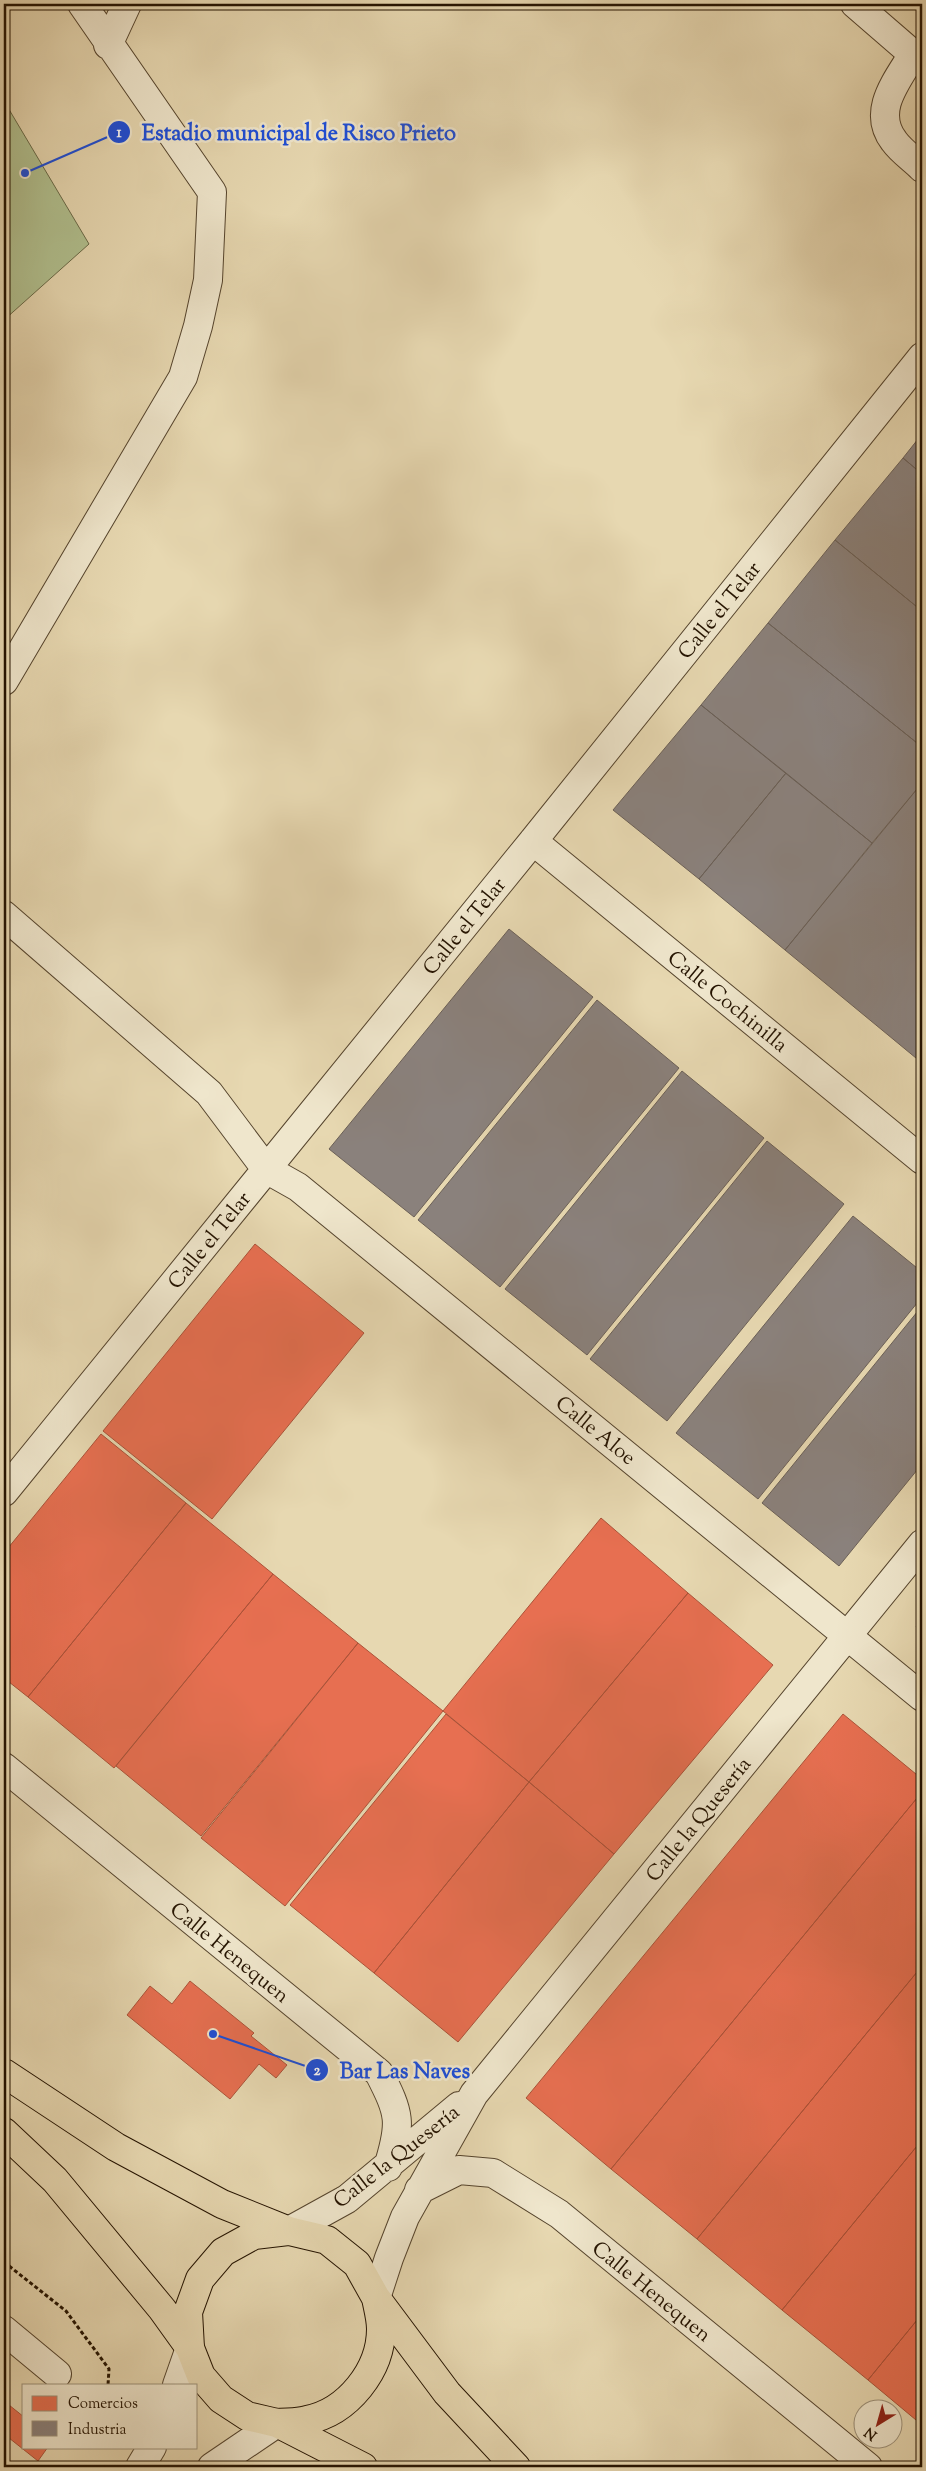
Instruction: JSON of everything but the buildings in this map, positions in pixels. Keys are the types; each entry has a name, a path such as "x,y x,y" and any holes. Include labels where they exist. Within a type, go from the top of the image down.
{"main road":[{"path":"4,2072 116,2147 222,2204 290,2230 327,2240 357,2264 376,2298 447,2393 516,2467"},
{"path":"4,2132 55,2180 162,2309 190,2348 201,2376 221,2399 247,2416 277,2423 363,2467"},
{"path":"190,2348 188,2312 200,2278 223,2252 254,2235 290,2230"},
{"path":"277,2423 308,2420 337,2408 360,2387 375,2360 381,2329 376,2298"}],"street":[{"path":"4,681 183,377 198,326 208,280 212,192 108,45 82,4"},
{"path":"108,45 127,4"},
{"path":"855,4 918,58 885,103 884,125 894,142 922,168"},
{"name":"Calle el Telar","path":"4,1492 533,841 922,357"},
{"name":"Calle Cochinilla","path":"533,841 922,1160"},
{"path":"4,915 209,1093 266,1169"},
{"name":"Calle Aloe","path":"266,1169 298,1187 922,1697"},
{"name":"Calle la Quesería","path":"376,2298 389,2258 419,2190 474,2094 922,1544"},
{"name":"Calle Henequen","path":"4,1767 379,2073 395,2105 398,2135 388,2167"},
{"name":"Calle la Quesería","path":"290,2230 347,2199 474,2094"},
{"name":"Calle Henequen","path":"419,2190 459,2170 493,2173 558,2214 868,2467"},
{"path":"4,2330 57,2374"},
{"path":"177,2384 190,2348"},
{"path":"212,2467 277,2423"},
{"path":"140,2467 151,2448"}],"path":[{"path":"4,2262 66,2311 109,2369 108,2384"}],"green space":[{"path":"4,101 89,244 4,320"}],"place":[{"name":"Estadio municipal de Risco Prieto","path":"25,173"},
{"name":"Bar Las Naves","path":"213,2034"}]}
